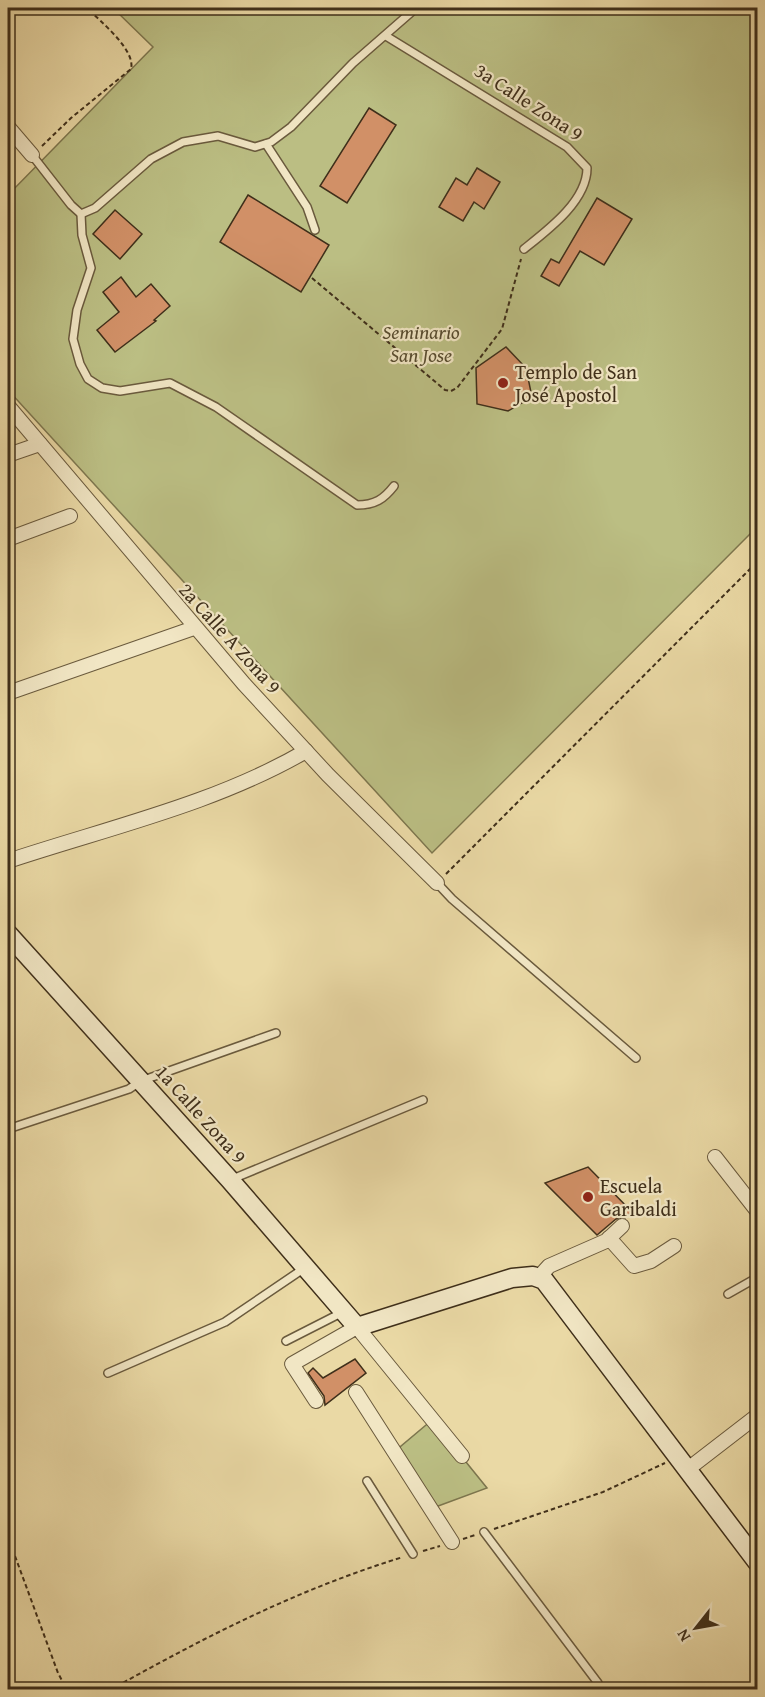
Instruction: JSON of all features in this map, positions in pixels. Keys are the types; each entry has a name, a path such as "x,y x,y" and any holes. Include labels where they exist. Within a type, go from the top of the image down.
{"street":[{"path":"8,127 32,155"},
{"name":"2a Calle A Zona 9","path":"8,406 194,628 306,751 437,883"},
{"path":"8,455 40,444"},
{"path":"8,539 70,516"},
{"path":"8,693 194,628"},
{"path":"8,861 209,795 280,766 306,751"},
{"name":"1a Calle Zona 9","path":"8,934 230,1180 357,1327"},
{"path":"715,1156 758,1212"},
{"path":"316,1401 292,1364 357,1327 512,1278 539,1277 549,1266 609,1238 622,1226"},
{"path":"609,1238 634,1266 651,1261 674,1246"},
{"path":"539,1277 561,1299 758,1563"},
{"path":"357,1327 462,1455"},
{"path":"356,1392 452,1542"},
{"path":"683,1463 758,1415"}],"lane":[{"path":"81,214 95,208 151,159 183,142 218,136 241,145 255,147 266,144 291,127 353,63 416,8"},
{"name":"3a Calle Zona 9","path":"386,36 567,147 587,168 587,180 580,192 550,228 524,249"},
{"path":"266,144 307,207 315,230"},
{"path":"32,155 71,205 81,214 82,235 91,268 77,310 73,339 80,364 88,379 102,388 120,391 170,383 216,407 357,505 367,505 384,499 394,486"},
{"path":"437,883 452,899 636,1058"},
{"path":"8,1129 129,1089 141,1081 276,1033"},
{"path":"230,1180 423,1100"},
{"path":"108,1373 225,1322 306,1268"},
{"path":"728,1294 758,1277"},
{"path":"286,1341 344,1312"},
{"path":"367,1481 413,1554"},
{"path":"484,1532 598,1683"}],"path":[{"path":"32,155 70,118 131,69 133,61 129,50 87,8"},
{"path":"312,278 445,390 451,391 458,388 502,329 524,249"},
{"path":"437,883 758,561"},
{"path":"110,1689 246,1616 310,1588 484,1532 683,1463"},
{"path":"15,1556 58,1672 67,1689"}],"green space":[{"name":"Seminario San Jose","path":"113,8 757,8 757,527 432,853 8,390 8,195 153,47"},
{"path":"432,1420 487,1488 430,1509 394,1452"}],"building":[{"path":"369,108 396,125 347,203 320,186"},
{"path":"477,168 500,182 484,209 474,202 463,221 439,207 456,178 467,185"},
{"path":"248,195 329,245 301,292 220,242"},
{"path":"597,198 632,219 604,265 580,251 559,286 541,276 551,259 559,263"},
{"path":"115,210 142,234 120,259 93,234"},
{"path":"121,277 136,297 151,284 170,306 154,320 156,321 115,352 97,330 119,312 103,292"},
{"name":"Templo de San José Apostol","path":"506,347 526,368 532,397 508,411 477,404 476,368"},
{"name":"Escuela Garibaldi","path":"588,1167 632,1212 625,1218 616,1219 597,1235 545,1183"},
{"path":"355,1359 366,1373 325,1405 324,1396 308,1373 313,1368 323,1378"}],"place":[{"name":"Templo de San José Apostol","path":"503,383"},
{"name":"Escuela Garibaldi","path":"588,1197"}]}
